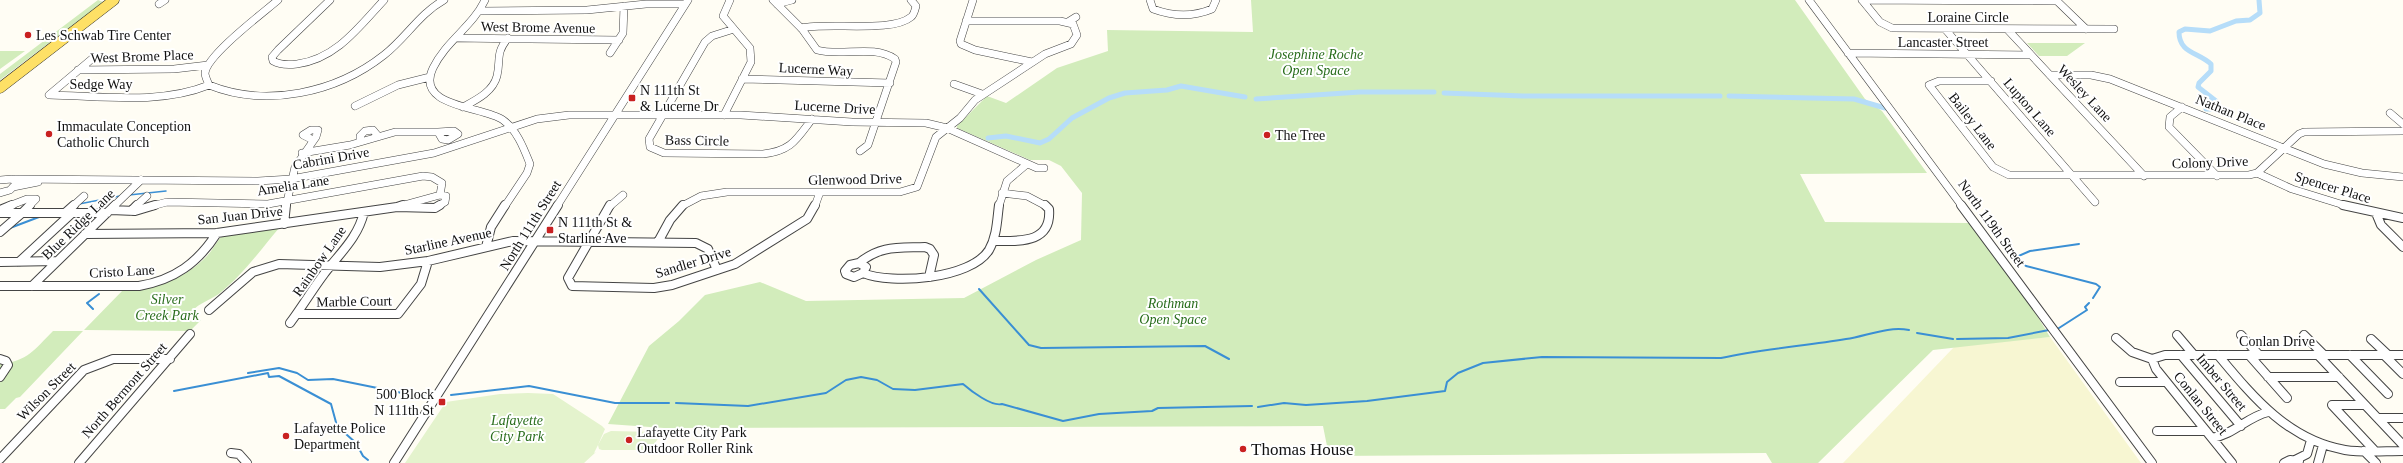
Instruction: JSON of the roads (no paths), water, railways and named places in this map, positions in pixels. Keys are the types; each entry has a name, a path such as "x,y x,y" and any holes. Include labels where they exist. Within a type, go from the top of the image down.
{"main road":[{"path":"0,88 114,0"}],"street":[{"path":"278,0 218,52 208,65 205,74 210,85 233,94 265,96 300,92 332,84 355,74 376,62 430,8 444,0"},
{"path":"330,0 278,50 272,57 273,60 280,64 303,64 326,57 384,0"},
{"path":"485,0 480,11 438,60 430,77 431,84 438,95 446,101 496,116 510,128 530,164 527,173 491,226 486,247"},
{"path":"724,115 751,62 752,54 750,48 723,16 730,0"},
{"path":"775,2 792,0"},
{"path":"801,28 819,24 896,23 910,18 914,14 916,6 911,0"},
{"path":"973,0 960,41 965,46 1008,54 1032,62"},
{"path":"1150,0 1153,8 1160,12 1171,14 1207,11 1212,9 1216,0"},
{"name":"North 119th Street","path":"1809,0 1852,53 2152,463"},
{"path":"1862,0 2057,0 2086,29"},
{"name":"Loraine Circle","path":"1862,0 1880,22 1887,27 2114,28"},
{"path":"480,11 587,10 686,2"},
{"name":"North 111th Street","path":"394,463 686,2"},
{"path":"775,2 801,28 812,47 822,52 879,53 893,57 896,62 890,84 868,145 860,151"},
{"path":"610,53 625,27 624,6"},
{"path":"966,21 1068,22 1076,17"},
{"name":"Glenwood Drive","path":"658,242 676,210 697,197 718,193 900,192 912,190 920,183 932,143 960,118 982,94 1032,62 1075,39 1078,31 1076,27 1068,22"},
{"name":"Lupton Lane","path":"1945,28 2095,202"},
{"name":"Wesley Lane","path":"2007,28 2144,176"},
{"name":"Bass Circle","path":"734,29 712,36 705,42 662,115 648,144 653,150 664,153 763,154 779,152 793,144 812,120"},
{"name":"West Brome Avenue","path":"456,38 618,40"},
{"path":"463,107 480,96 495,82 496,54 508,38"},
{"name":"Lancaster Street","path":"1852,53 2029,53"},
{"name":"Sedge Way","path":"93,58 49,95 169,97 192,92 210,85"},
{"name":"West Brome Place","path":"78,70 174,69 208,65"},
{"name":"Nathan Place","path":"2050,75 2091,75 2110,79 2284,148 2343,169 2401,178"},
{"path":"355,106 398,85 430,77"},
{"name":"Lucerne Way","path":"742,79 890,84"},
{"name":"Bailey Lane","path":"1991,82 1931,83 1930,88 1993,167 2001,173"},
{"path":"954,84 982,94"},
{"path":"2182,107 2170,118 2169,127 2217,176"},
{"path":"2390,113 2403,124"},
{"name":"Lucerne Drive","path":"615,115 724,115 812,120 926,123 947,128 1027,164 1037,168 1044,168"},
{"name":"Cabrini Drive","path":"14,183 44,180 291,179 434,153 510,128 555,116 615,115"},
{"name":"Colony Drive","path":"2001,173 2015,176 2237,176 2257,173 2304,132 2403,131"},
{"path":"302,153 360,142 378,136 404,132 438,132"},
{"path":"284,224 291,179 302,153 313,140"},
{"path":"863,273 881,278 929,277 950,274 966,267 987,252 993,241 1005,183 1027,164"},
{"name":"Spencer Place","path":"2257,173 2316,197 2376,213 2403,218"},
{"name":"Amelia Lane","path":"0,211 22,213 109,212 151,208 167,202 241,204 287,202 423,176 438,179 442,183 440,194"},
{"path":"0,180 14,183"},
{"name":"Blue Ridge Lane","path":"32,286 141,180"},
{"path":"0,194 14,183"},
{"name":"Sandler Drive","path":"590,242 568,278 572,286 654,288 672,285 735,264 807,219 813,211 820,192"},
{"path":"993,241 1020,241 1034,238 1042,234 1049,222 1049,209 1042,203 1020,194 1002,193"},
{"name":"San Juan Drive","path":"85,234 217,233 397,207 440,194 446,196 447,200 442,206 424,209 397,207"},
{"path":"590,242 611,204 623,195"},
{"path":"18,262 69,213 84,196"},
{"path":"131,211 147,196"},
{"path":"0,211 22,201 36,199 0,232"},
{"name":"Rainbow Lane","path":"290,323 355,234 364,212"},
{"path":"2376,213 2381,225 2403,247"},
{"name":"Cristo Lane","path":"32,286 139,286 159,283 190,268 210,246 217,233"},
{"name":"Starline Avenue","path":"209,310 247,276 266,267 291,264 330,267 380,266 428,262 513,241 690,242 703,245 708,249 717,270"},
{"path":"859,263 866,267 863,273 854,277 846,274 846,268 859,263 871,253 884,248 924,247 930,249 934,255 929,277"},
{"path":"0,262 57,262"},
{"name":"Marble Court","path":"297,314 398,314 421,284 428,262"},
{"path":"0,286 32,286"},
{"name":"North Bermont Street","path":"79,463 190,334"},
{"path":"2177,335 2194,355"},
{"path":"2241,335 2259,355"},
{"path":"2304,335 2339,377 2403,445"},
{"path":"2116,338 2125,349 2141,357 2152,359"},
{"path":"2371,339 2403,374"},
{"name":"Conlan Drive","path":"2152,359 2157,356 2181,355 2403,355"},
{"name":"Imber Street","path":"2181,355 2241,426"},
{"path":"2218,355 2268,412 2283,425 2311,440 2323,445 2345,450 2403,451"},
{"path":"2249,355 2287,398"},
{"path":"2350,355 2388,394"},
{"path":"0,359 6,361 8,365 6,371 0,378"},
{"name":"Wilson Street","path":"0,459 84,370 113,359 170,359"},
{"name":"Conlan Street","path":"2152,359 2156,369 2232,463"},
{"path":"2268,377 2339,377"},
{"path":"2120,382 2166,382"},
{"path":"2365,405 2332,405 2375,451"},
{"path":"2158,431 2209,435 2221,438 2260,413 2268,412"},
{"path":"2378,418 2403,418"},
{"path":"2284,463 2287,460 2303,459 2308,454 2311,440"},
{"path":"2318,463 2323,445"},
{"path":"2364,451 2376,463"},
{"path":"231,453 239,454 247,463"},
{"path":"2295,460 2306,463"}],"waterway":[{"path":"2206,109 2211,109 2216,101 2198,87 2199,83 2211,71 2211,64 2186,48 2182,44 2179,32 2185,29 2210,31 2236,21 2250,20 2260,13 2259,0"},
{"path":"988,138 1006,136 1040,143 1049,139 1072,118 1109,98 1125,93 1167,90 1181,86 1245,97"},
{"path":"1256,99 1360,92 1434,92"},
{"path":"1444,93 1523,96 1720,96"},
{"path":"1729,96 1854,99 1885,108"},
{"path":"129,195 166,191"},
{"path":"79,204 120,196"},
{"path":"10,228 39,217"},
{"path":"2079,244 2030,251 2014,258 2026,266 2096,284 2100,287 2093,298"},
{"path":"979,289 1029,345 1041,348 1205,346 1229,359"},
{"path":"93,309 87,303 99,294"},
{"path":"2059,328 2087,310 2085,307 2089,303"},
{"path":"1258,407 1284,403 1306,405 1367,401 1445,391 1447,382 1458,373 1483,363 1542,357 1721,358 1752,352 1854,338 1885,330 1909,330"},
{"path":"1957,339 2008,338 2049,330"},
{"path":"1917,333 1953,339"},
{"path":"248,373 279,368 297,373 308,380 333,379 412,395 428,395"},
{"path":"174,391 268,373 269,377 279,376 331,404 337,426 356,443 363,456 368,460"},
{"path":"676,403 748,406 826,393 846,380 861,377 877,380 893,389 915,390 963,384 987,401 1063,421 1099,414 1152,411 1158,408 1252,406"},
{"path":"451,395 529,386 615,403 669,403"}],"place":[{"name":"Les Schwab Tire Center","path":"28,35"},
{"name":"N 111th St & Lucerne Dr","path":"632,98"},
{"name":"Immaculate Conception Catholic Church","path":"49,134"},
{"name":"The Tree","path":"1267,135"},
{"name":"N 111th St & Starline Ave","path":"550,230"},
{"name":"500 Block N 111th St","path":"442,402"},
{"name":"Lafayette Police Department","path":"286,436"},
{"name":"Lafayette City Park Outdoor Roller Rink","path":"629,440"},
{"name":"Thomas House","path":"1243,449"}],"park label":[{"name":"Josephine Roche Open Space","path":"1316,62"},
{"name":"Silver Creek Park","path":"167,308"},
{"name":"Rothman Open Space","path":"1173,312"},
{"name":"Lafayette City Park","path":"517,428"}]}
